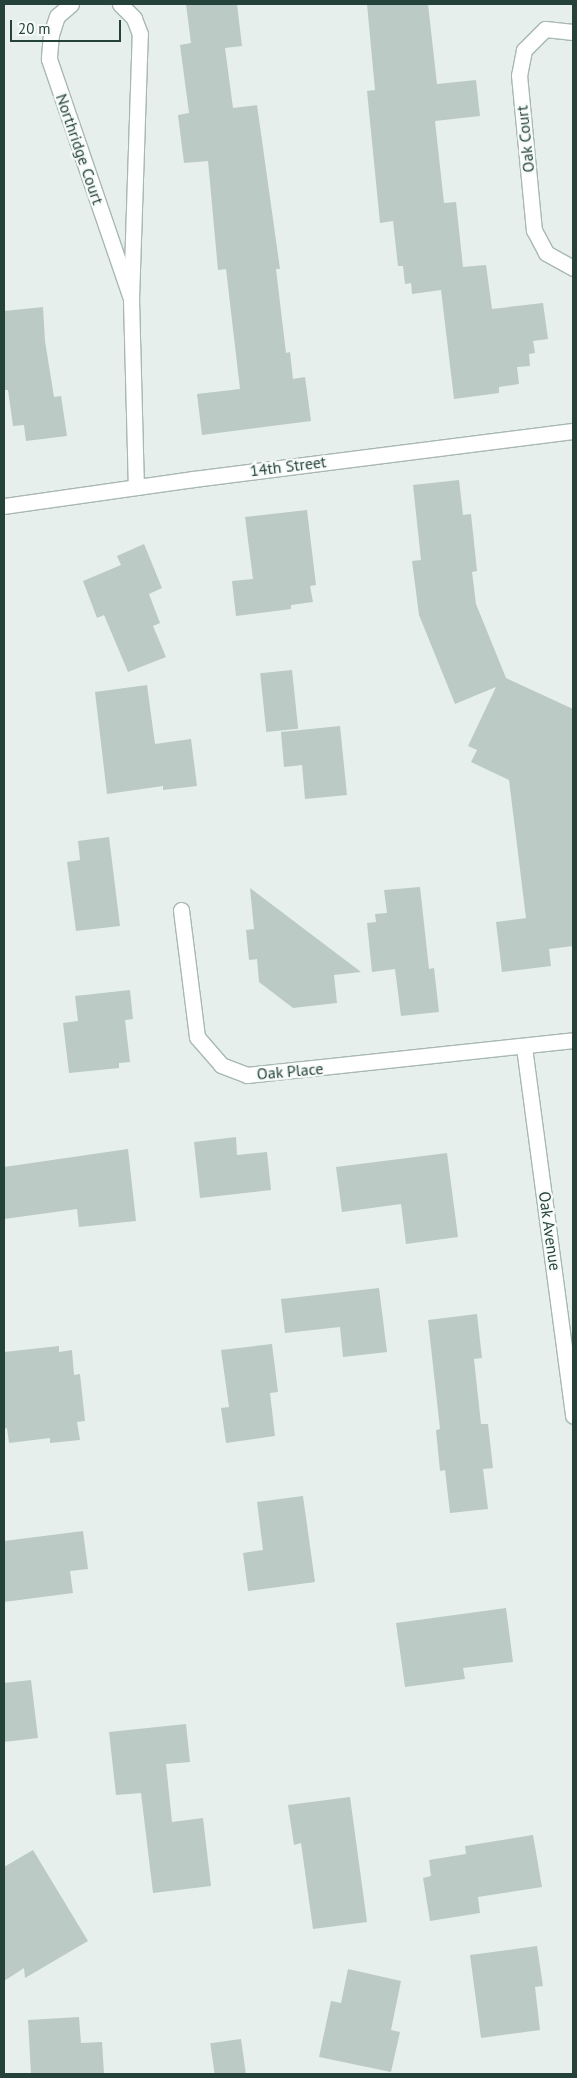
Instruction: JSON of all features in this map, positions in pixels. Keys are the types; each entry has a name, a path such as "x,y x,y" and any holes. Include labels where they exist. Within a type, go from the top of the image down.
{"street":[{"name":"Northridge Court","path":"71,4 57,16 51,34 49,59 131,299"},
{"name":"Northridge Court","path":"120,4 134,18 140,34 131,299 136,486"},
{"name":"Oak Court","path":"573,32 544,29 524,50 519,75 534,230 546,253 573,268"},
{"name":"14th Street","path":"4,506 136,486 573,431"},
{"name":"Oak Place","path":"181,910 197,1037 221,1065 247,1075 524,1047 573,1040"},
{"name":"Oak Avenue","path":"524,1047 573,1416"}],"building":[{"path":"186,4 237,4 242,46 225,48 233,108 257,105 280,269 276,269 286,353 290,352 293,379 305,377 311,421 202,435 197,394 240,389 226,269 218,270 208,161 184,163 178,115 189,113 180,45 191,43"},
{"path":"367,4 428,4 437,84 476,80 480,116 435,121 444,203 456,202 463,267 486,265 492,309 543,303 548,339 533,341 535,353 529,354 530,366 517,367 519,384 499,387 499,393 454,399 441,290 412,294 411,283 405,284 403,266 398,266 393,221 380,223 367,91 375,90"},
{"path":"43,307 45,341 54,397 61,396 67,436 26,441 24,425 13,426 8,390 4,390 4,311"},
{"path":"459,480 463,515 471,514 477,571 472,572 476,604 506,678 573,709 573,946 549,949 551,966 502,972 496,922 526,918 509,780 471,762 477,750 468,746 496,687 455,704 419,615 412,561 421,560 413,485"},
{"path":"307,510 316,585 310,586 313,602 291,605 291,609 236,616 232,581 253,579 245,517"},
{"path":"144,544 162,588 149,594 160,623 153,626 166,657 128,672 104,615 97,618 83,581 121,565 117,556"},
{"path":"292,670 298,729 266,732 260,673"},
{"path":"147,685 155,744 191,739 197,786 163,790 163,786 107,794 95,692"},
{"path":"340,726 347,795 305,799 302,765 284,767 281,732"},
{"path":"109,837 120,926 76,931 67,862 80,860 78,841"},
{"path":"420,887 429,969 434,968 439,1012 401,1016 395,969 372,972 367,923 376,922 375,914 387,913 384,890"},
{"path":"250,888 361,972 334,975 337,1003 293,1008 259,982 257,959 249,960 246,930 254,929"},
{"path":"130,990 133,1019 125,1020 130,1062 119,1063 119,1068 69,1073 63,1023 78,1021 75,996"},
{"path":"236,1137 237,1155 267,1152 271,1190 200,1198 194,1142"},
{"path":"128,1149 136,1221 79,1227 77,1209 4,1219 4,1167"},
{"path":"447,1153 458,1237 406,1244 401,1204 342,1212 336,1167"},
{"path":"379,1288 387,1352 343,1357 340,1327 285,1333 281,1299"},
{"path":"477,1314 482,1358 474,1359 481,1424 488,1424 493,1468 483,1469 488,1509 450,1513 445,1470 440,1471 436,1430 440,1429 428,1320"},
{"path":"272,1344 278,1392 270,1393 275,1436 226,1443 221,1408 229,1407 221,1350"},
{"path":"59,1346 59,1352 72,1350 74,1375 80,1374 85,1421 77,1422 80,1440 50,1443 50,1438 9,1443 7,1428 4,1429 4,1352"},
{"path":"303,1496 315,1582 248,1591 243,1553 263,1550 257,1502"},
{"path":"83,1531 88,1569 70,1571 73,1593 4,1602 4,1541"},
{"path":"506,1608 513,1662 463,1668 465,1679 405,1687 396,1623"},
{"path":"31,1680 38,1738 4,1742 4,1683"},
{"path":"186,1724 190,1762 166,1764 172,1822 203,1818 211,1886 153,1893 141,1793 116,1795 109,1732"},
{"path":"350,1797 367,1922 313,1929 301,1843 294,1845 288,1805"},
{"path":"533,1835 542,1887 478,1897 480,1913 430,1921 423,1878 431,1876 429,1860 466,1854 465,1846"},
{"path":"33,1850 88,1941 25,1978 24,1968 4,1981 4,1867"},
{"path":"537,1946 543,1986 535,1987 540,2030 481,2038 470,1955"},
{"path":"348,1969 401,1981 391,2030 400,2032 391,2072 319,2057 331,2001 341,2003"},
{"path":"79,2017 81,2043 102,2042 104,2074 31,2074 28,2020"},
{"path":"241,2039 246,2074 215,2074 210,2043"}]}
